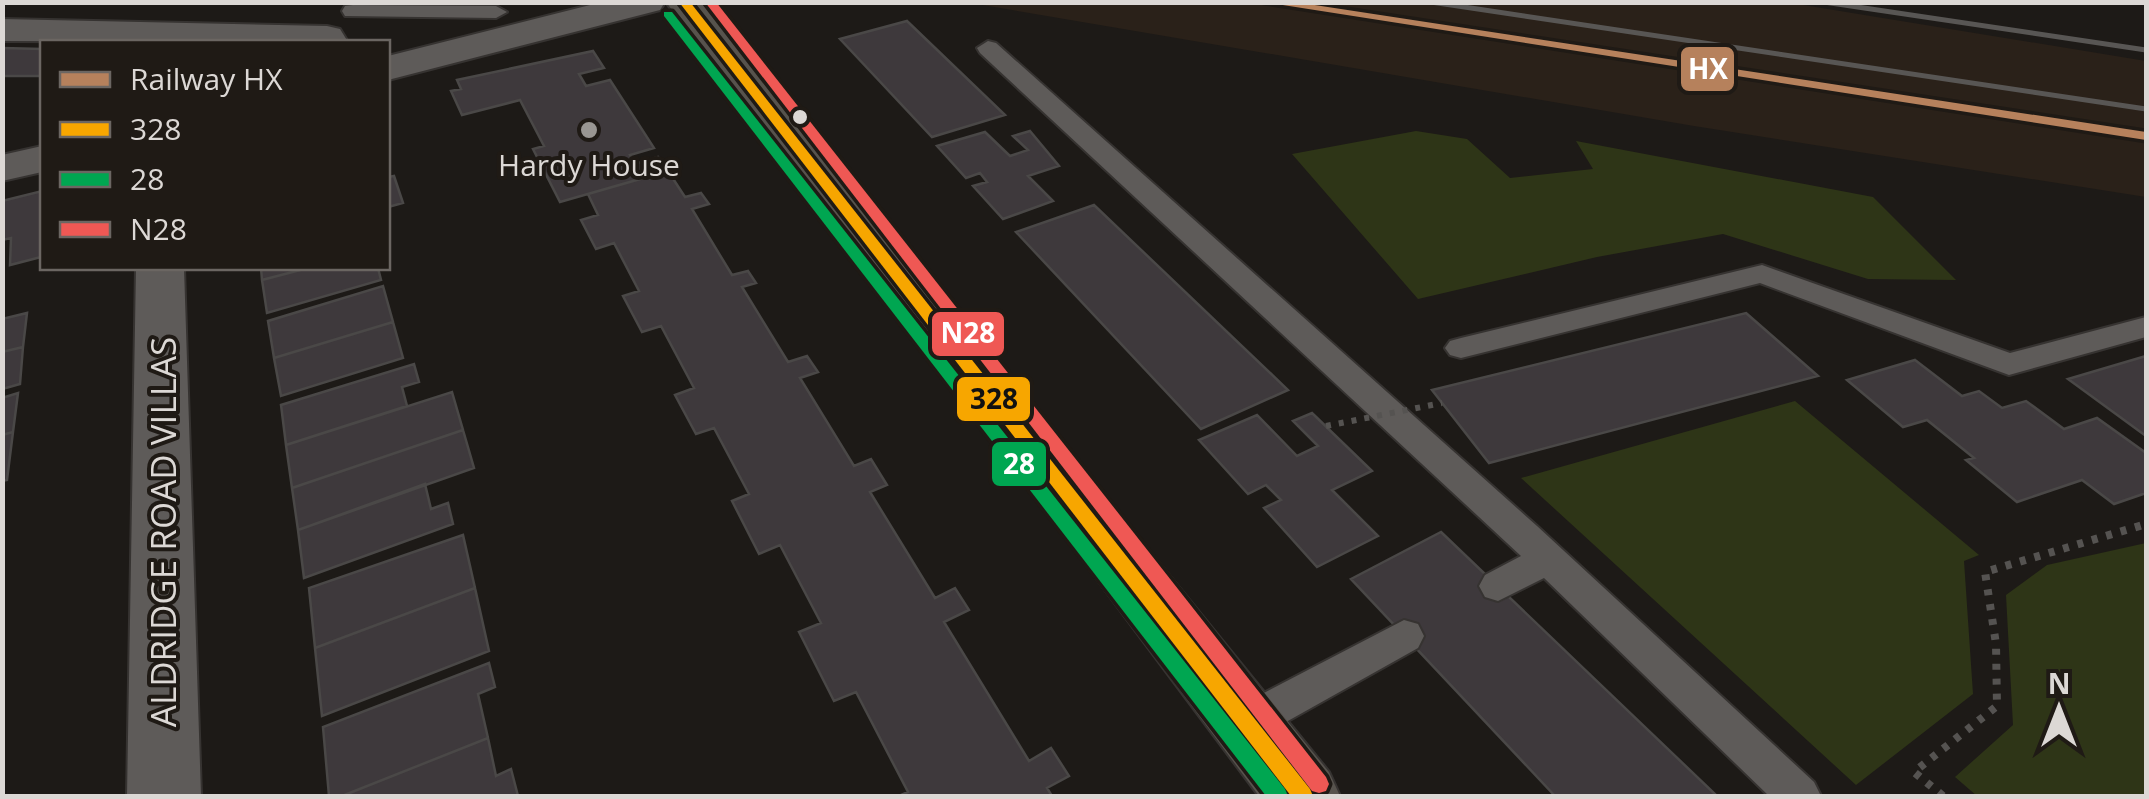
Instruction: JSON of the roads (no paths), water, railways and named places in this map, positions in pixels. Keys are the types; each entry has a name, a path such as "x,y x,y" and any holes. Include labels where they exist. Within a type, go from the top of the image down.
{"main road":[{"path":"684,2 1303,796"}],"street":[{"path":"390,67 646,2"},
{"path":"2,30 121,37 343,23"},
{"path":"2,168 40,159"},
{"name":"ALDRIDGE ROAD VILLAS","path":"160,270 164,796"}],"lane":[{"path":"343,23 496,12"},
{"path":"988,48 1547,558 1799,796"},
{"path":"1461,348 1762,274 2009,364 2146,327"},
{"path":"1498,586 1547,558"},
{"path":"1246,723 1404,636"}],"railway":[{"path":"1431,2 2146,109"},
{"path":"1824,2 2146,50"}],"rail line":[{"name":"HX","path":"1269,2 2146,136"}],"place":[{"name":"Hardy House","path":"589,130"}]}
